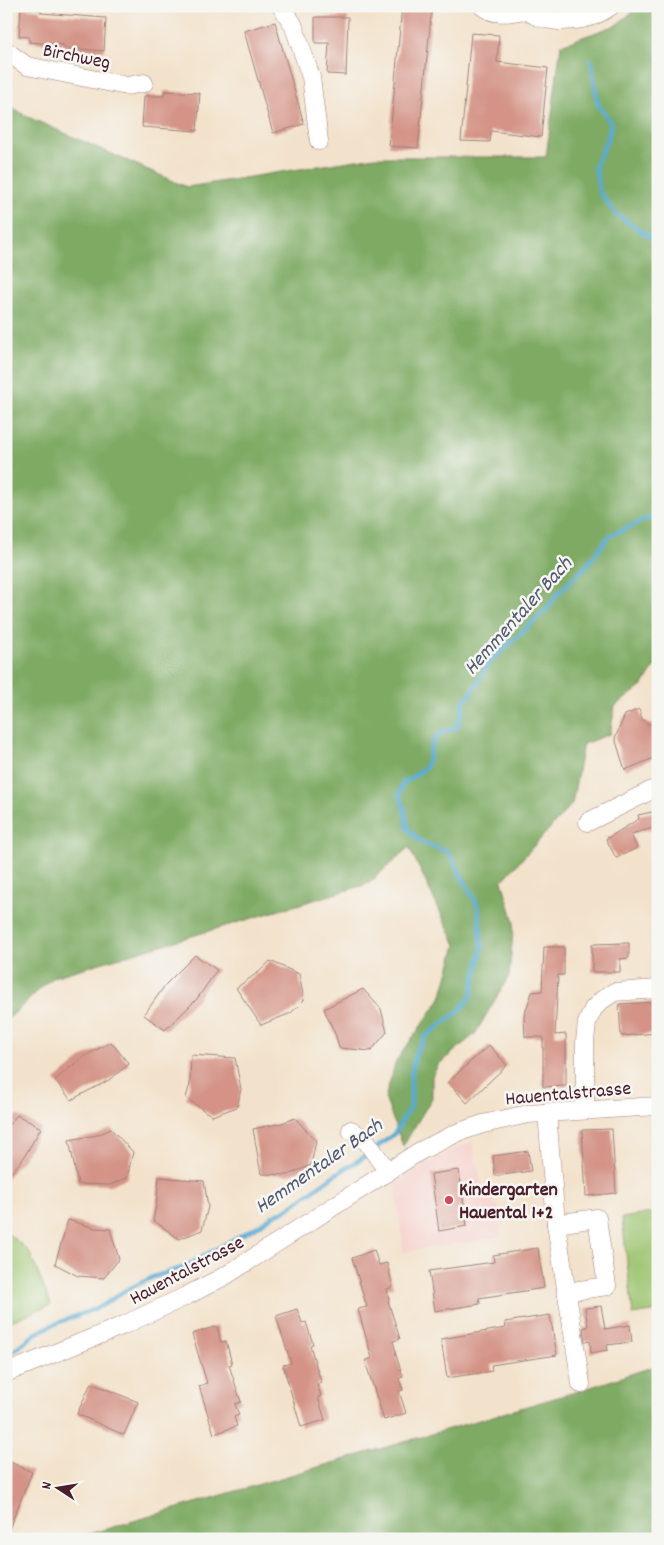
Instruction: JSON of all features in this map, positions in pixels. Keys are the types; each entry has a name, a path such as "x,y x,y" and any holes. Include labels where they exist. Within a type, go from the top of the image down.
{"street":[{"path":"281,6 293,24 311,77 318,141"},
{"path":"482,6 493,12 503,13 525,8 539,17 575,21 592,16 611,6"},
{"name":"Birchweg","path":"6,51 27,66 127,86 144,83"},
{"path":"588,822 658,787"},
{"path":"585,1110 585,1041 587,1023 593,1009 614,992 658,989"},
{"name":"Hauentalstrasse","path":"6,1373 124,1324 225,1276 420,1151 459,1132 513,1116 547,1112 658,1106"},
{"path":"547,1112 556,1224 581,1384"},
{"path":"351,1130 367,1142 388,1172"},
{"path":"556,1224 597,1218 607,1286 566,1292"}],"shaded area":[{"path":"472,1142 483,1190 502,1212 501,1237 404,1252 395,1182 448,1152"}],"green space":[{"path":"640,6 658,6 658,662 642,686 615,706 610,734 583,744 572,804 502,881 514,922 509,976 475,1034 439,1064 432,1076 432,1098 403,1146 385,1098 396,1061 441,998 456,945 409,847 368,884 53,977 6,1021 6,104 28,117 187,187 375,157 546,157 561,45 616,25"},
{"path":"658,1212 658,1311 633,1315 622,1218"},
{"path":"6,1232 29,1251 51,1305 6,1323"},
{"path":"658,1365 658,1539 72,1539 582,1390"}],"building":[{"path":"402,6 432,6 418,148 389,146"},
{"path":"21,8 41,10 41,13 106,18 104,51 64,48 64,45 29,42 29,37 19,36"},
{"path":"315,17 348,17 346,75 327,74 329,43 315,43"},
{"path":"275,22 304,124 273,133 244,31"},
{"path":"471,33 499,35 497,62 548,68 541,137 491,131 490,142 461,141"},
{"path":"164,91 200,93 197,131 142,127 144,96 164,96"},
{"path":"639,709 642,719 648,724 658,725 658,741 652,743 656,757 625,770 615,738 625,715"},
{"path":"652,812 657,827 631,834 637,848 616,858 606,839 639,819 638,815"},
{"path":"629,943 629,958 620,959 620,972 592,972 592,944"},
{"path":"544,947 564,947 564,975 558,975 555,1035 566,1034 566,1086 543,1087 543,1037 525,1037 524,1016 532,992 542,991"},
{"path":"195,955 217,970 197,999 165,1030 144,1015 166,984"},
{"path":"270,961 299,974 304,1000 291,1013 261,1025 236,988 260,971"},
{"path":"363,989 381,1009 387,1032 371,1051 339,1048 336,1036 324,1009"},
{"path":"658,1002 658,1033 621,1036 619,1004"},
{"path":"111,1042 129,1064 109,1080 71,1100 55,1080 83,1057"},
{"path":"489,1045 507,1065 467,1103 448,1082"},
{"path":"191,1055 235,1058 241,1089 237,1107 212,1116 186,1098 190,1084"},
{"path":"17,1115 41,1128 23,1159 6,1179 6,1128"},
{"path":"295,1118 316,1141 311,1165 288,1175 261,1174 253,1129 282,1123"},
{"path":"111,1129 133,1152 127,1178 110,1185 78,1184 69,1140 97,1135"},
{"path":"612,1129 616,1193 586,1196 582,1130"},
{"path":"528,1151 531,1171 495,1176 493,1156"},
{"name":"Kindergarten Hauental 1+2","path":"459,1170 467,1226 439,1231 431,1174"},
{"path":"159,1177 204,1181 208,1207 202,1230 179,1239 153,1220"},
{"path":"68,1220 95,1228 110,1229 119,1259 104,1278 78,1276 55,1264"},
{"path":"538,1248 544,1288 479,1298 480,1304 435,1311 429,1271 494,1262 493,1255"},
{"path":"374,1250 379,1265 387,1263 393,1287 387,1289 388,1301 400,1339 393,1341 403,1377 399,1378 403,1390 399,1391 406,1413 384,1420 365,1361 372,1358 358,1309 367,1307 352,1258"},
{"path":"601,1306 605,1329 630,1325 632,1342 607,1345 608,1350 591,1353 590,1341 585,1342 583,1328 588,1327 585,1308"},
{"path":"297,1309 302,1323 306,1322 313,1344 310,1345 321,1382 317,1384 321,1396 318,1397 325,1420 301,1427 283,1365 291,1363 276,1316"},
{"path":"550,1315 557,1355 491,1365 492,1371 447,1378 441,1339 506,1328 505,1322"},
{"path":"217,1326 221,1342 226,1341 232,1364 229,1365 241,1402 235,1404 239,1415 234,1417 237,1426 214,1434 199,1386 207,1383 192,1334"},
{"path":"91,1383 138,1402 124,1435 77,1414"},
{"path":"6,1460 32,1472 7,1534 6,1534"}],"waterway":[{"name":"Hemmentaler Bach","path":"591,60 598,104 611,123 608,138 595,166 600,193 616,214 658,244"},
{"name":"Hemmentaler Bach","path":"375,1149 395,1133 411,1105 411,1075 416,1052 427,1035 458,1012 471,996 482,948 478,906 448,852 421,842 408,829 404,807 399,795 403,783 426,767 433,742 440,733 457,727 463,701 470,695 490,662 547,609 556,596 588,564 609,536 658,513"},
{"name":"Hemmentaler Bach","path":"6,1357 35,1334 50,1326 102,1306 124,1291 153,1277 182,1268 258,1226 272,1216 286,1210 333,1176 369,1154"}],"place":[{"name":"Kindergarten Hauental 1+2","path":"449,1200"}]}
